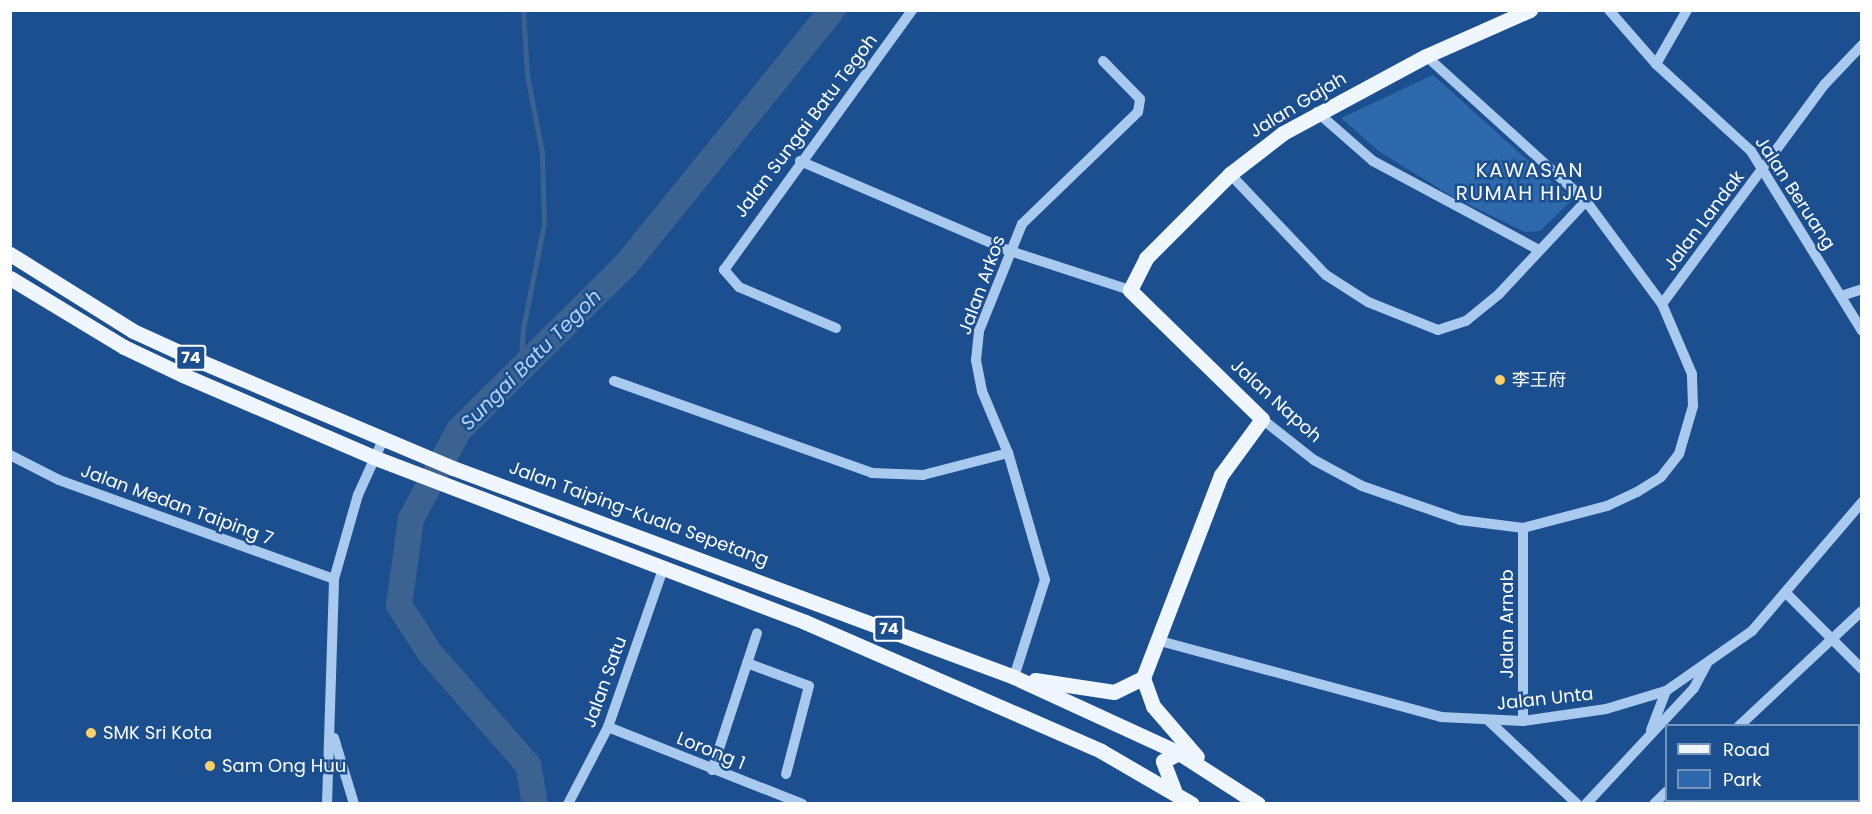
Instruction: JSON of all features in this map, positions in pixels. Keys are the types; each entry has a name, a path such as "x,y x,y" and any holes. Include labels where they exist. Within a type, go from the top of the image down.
{"main road":[{"name":"Jalan Gajah","path":"1130,290 1146,258 1230,174 1317,112 1426,56 1530,10"},
{"name":"Jalan Taiping-Kuala Sepetang","path":"10,254 133,331 383,440 453,468 1014,677 1208,768 1258,804"},
{"name":"74","path":"10,278 124,347 373,457 919,670 1174,790 1192,804"},
{"name":"Jalan Napoh","path":"1130,290 1262,419"},
{"path":"1014,677 1114,692 1143,678 1160,640 1221,475 1262,419"},
{"path":"1143,678 1153,706 1208,768"},
{"path":"1174,790 1163,761 1179,753"}],"street":[{"name":"Jalan Sungai Batu Tegoh","path":"836,328 739,287 727,277 727,262 912,10"},
{"name":"Jalan Beruang","path":"1610,10 1656,64 1721,119 1764,168 1862,331"},
{"path":"1656,64 1687,10"},
{"name":"Jalan Landak","path":"1662,304 1825,84 1862,45"},
{"name":"Jalan Napoh","path":"1262,419 1314,460 1362,486 1460,519 1523,528 1607,506 1637,492 1661,477 1678,454 1693,406 1692,374 1662,304 1586,201 1426,56"},
{"name":"Jalan Arkos","path":"1014,677 1044,580 1008,453 982,391 976,360 979,331 1010,251 1035,207 1138,112 1140,99 1103,61"},
{"path":"1317,112 1373,161 1539,250"},
{"name":"Jalan Napoh","path":"800,161 1010,251 1130,290"},
{"path":"1230,174 1326,275 1428,328 1466,321 1586,201"},
{"path":"1841,296 1862,289"},
{"path":"614,381 872,473 923,475 1008,453"},
{"path":"327,804 334,579 373,457 383,440"},
{"name":"Jalan Medan Taiping 7","path":"10,455 59,480 334,579"},
{"name":"Jalan Unta","path":"1160,640 1441,717 1523,721 1606,709 1666,691 1707,664 1788,595 1862,502"},
{"name":"Jalan Arnab","path":"1523,528 1523,721"},
{"name":"Jalan Satu","path":"568,804 608,727 663,569"},
{"path":"1788,595 1862,669"},
{"path":"1740,724 1862,611"},
{"path":"711,770 757,633"},
{"path":"747,663 809,686 786,774"},
{"path":"1586,804 1694,688 1707,664"},
{"path":"1647,738 1666,691"},
{"path":"1489,721 1577,804"},
{"path":"331,723 354,804"},
{"name":"Lorong 1","path":"608,727 711,770 802,804"},
{"path":"1654,804 1665,793"}],"green space":[{"path":"1433,75 1572,200 1540,231 1525,232 1453,197 1380,152 1341,118"}],"waterway":[{"path":"520,370 523,329 544,224 542,153 527,75 523,10"},
{"name":"Sungai Batu Tegoh","path":"535,804 528,765 430,653 399,605 411,519 459,430 625,266 832,10"}],"place":[{"name":"李王府","path":"1500,380"},
{"name":"SMK Sri Kota","path":"91,733"},
{"name":"Sam Ong Huu","path":"210,766"}],"district":[{"name":"KAWASAN RUMAH HIJAU","path":"1530,182"}]}
